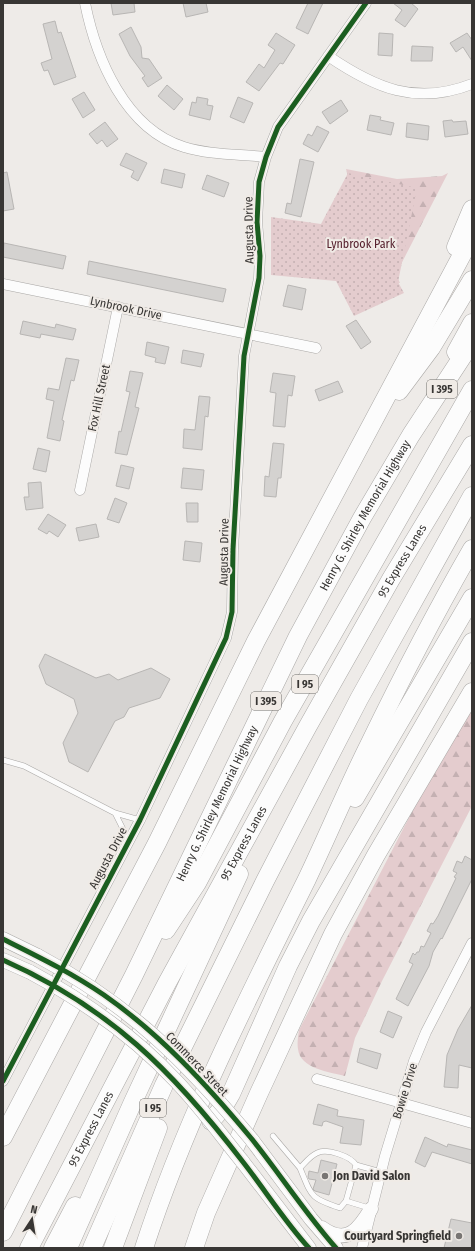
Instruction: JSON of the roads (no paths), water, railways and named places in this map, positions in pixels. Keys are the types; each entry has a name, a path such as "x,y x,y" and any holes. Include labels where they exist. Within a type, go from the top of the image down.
{"highway":[{"path":"410,351 472,209"},
{"path":"5,1136 157,842 259,634 472,236"},
{"path":"371,427 431,348 472,280"},
{"path":"412,435 472,323"},
{"name":"Henry G. Shirley Memorial Highway","path":"3,1232 134,975 298,636 362,518 412,435 472,342"},
{"name":"I 95","path":"134,975 197,883 283,721 472,390"},
{"name":"95 Express Lanes","path":"29,1248 167,983 308,726 391,579 472,445"},
{"name":"I 95","path":"92,1248 164,1085 303,806 401,621 472,496"},
{"path":"144,1248 170,1173 209,1080 407,668 472,549"},
{"path":"307,877 472,598"},
{"path":"210,1121 224,1106 239,1077 288,966 311,921 472,642"},
{"path":"194,1248 206,1212 259,1092 330,940 372,862 472,692"},
{"path":"68,1248 132,1104 308,726"},
{"path":"113,1248 149,1149 194,1042 220,971"},
{"path":"52,1248 132,1104"}],"main road":[{"name":"Commerce Street","path":"3,939 38,956 86,983 122,1008 172,1051 224,1106 252,1140 311,1219 336,1248"},
{"path":"3,960 30,972 77,999 122,1032 177,1081 242,1161 309,1248"},
{"path":"311,1219 331,1234 343,1236 348,1235 358,1228 371,1209"}],"street":[{"path":"85,3 90,25 104,65 128,104 150,128 171,142 192,149 266,157"},
{"name":"Augusta Drive","path":"3,1081 140,820 226,638 232,612 233,549 244,356 259,278 257,201 259,182 266,157 278,127 366,3"},
{"path":"328,56 364,78 401,93 436,93 472,84"},
{"name":"Lynbrook Drive","path":"3,284 316,348"},
{"name":"Fox Hill Street","path":"80,490 118,307"},
{"name":"Bowie Drive","path":"362,1248 381,1172 414,1061 425,1035 472,943"},
{"path":"316,1079 472,1123"}],"lane":[{"path":"3,760 24,766 115,813 140,820"},
{"path":"115,813 129,841"},
{"path":"273,1136 300,1168 309,1190 315,1199 340,1208 346,1201 356,1165"},
{"path":"300,1168 315,1154 322,1151 342,1156 352,1160 356,1165 381,1172"},
{"path":"346,1201 371,1209"}],"place":[{"name":"Jon David Salon","path":"325,1176"},
{"name":"Courtyard Springfield","path":"459,1236"}],"park label":[{"name":"Lynbrook Park","path":"361,244"}]}
